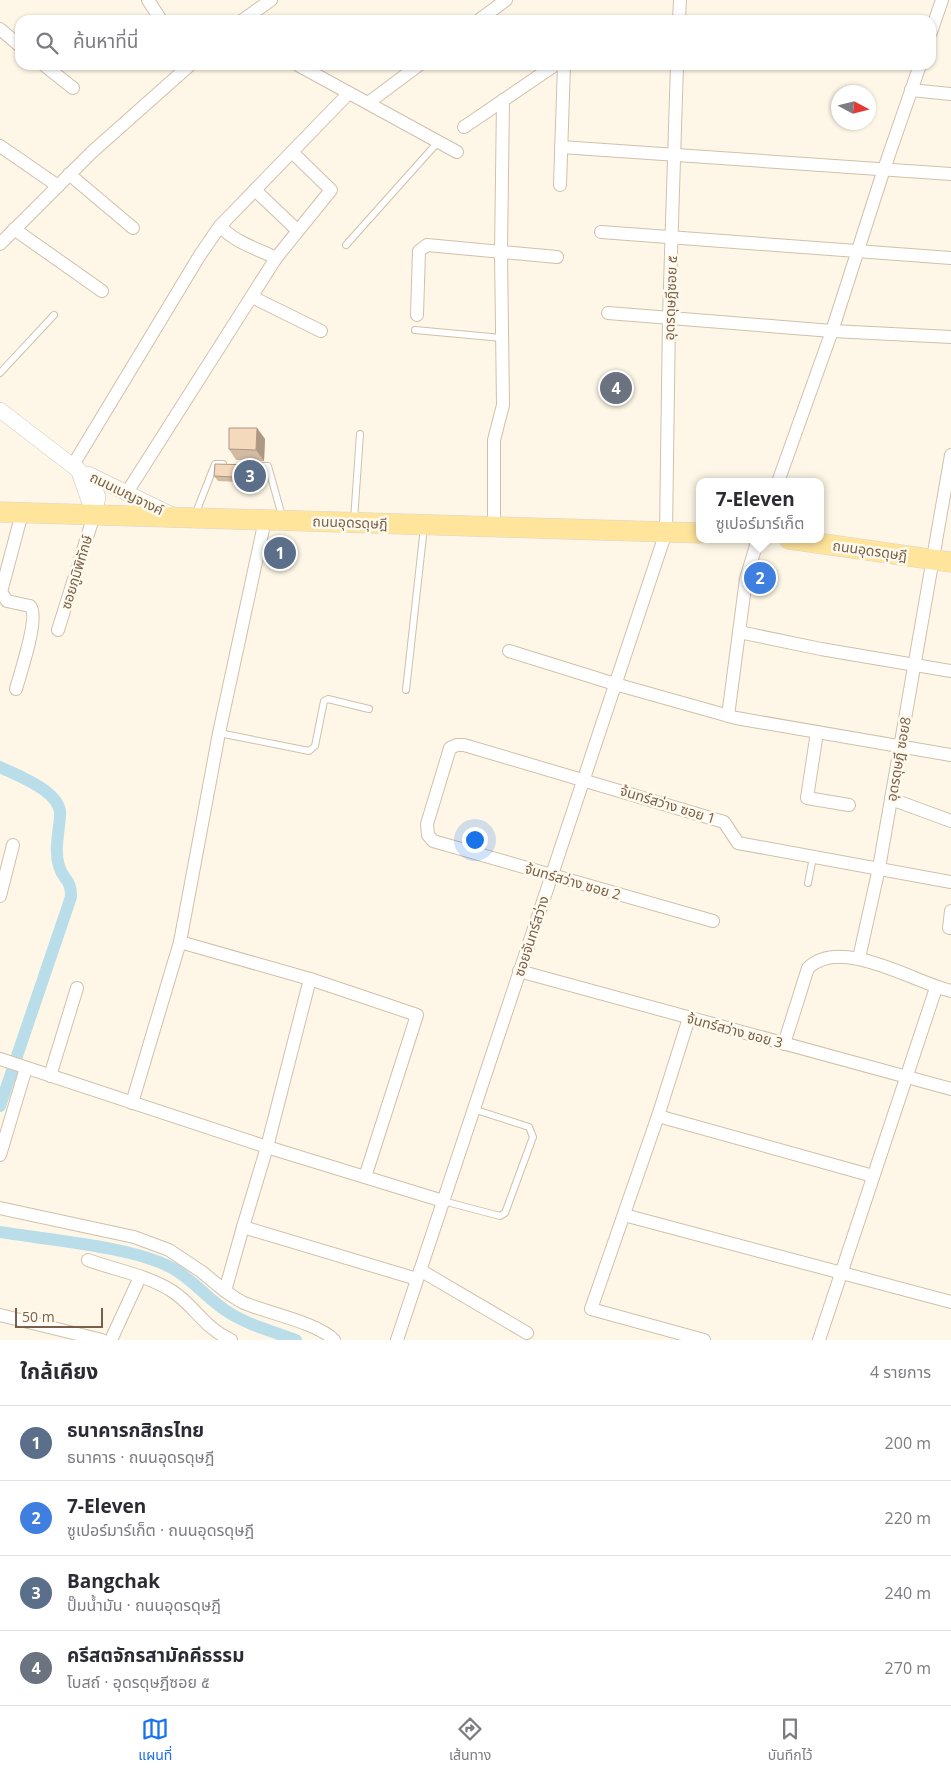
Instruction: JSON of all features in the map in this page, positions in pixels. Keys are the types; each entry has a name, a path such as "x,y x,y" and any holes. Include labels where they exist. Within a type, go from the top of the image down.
{"main road":[{"name":"ถนนอุดรดุษฎี","path":"0,512 696,533"},
{"name":"ถนนอุดรดุษฎี","path":"818,543 942,560"}],"street":[{"path":"148,0 158,15"},
{"path":"250,15 271,0"},
{"path":"486,15 506,0"},
{"path":"679,15 680,0"},
{"path":"936,22 944,7"},
{"path":"0,30 15,42"},
{"path":"50,70 73,88"},
{"path":"0,244 69,174 184,70"},
{"path":"307,70 457,152"},
{"path":"368,103 412,70"},
{"path":"464,127 548,70"},
{"path":"560,185 564,70"},
{"name":"อุดรดุษฎีซอย ๕","path":"666,532 669,317 678,70"},
{"path":"779,478 832,331 918,70"},
{"path":"911,90 951,94"},
{"path":"75,467 200,255 220,226 349,93"},
{"path":"494,526 494,440 503,405 500,252 503,100"},
{"path":"0,146 58,186"},
{"path":"561,147 951,174"},
{"path":"126,494 276,258 331,190 292,152"},
{"path":"69,174 133,228"},
{"path":"255,190 297,230"},
{"path":"220,226 226,233 276,258"},
{"path":"14,229 102,292"},
{"path":"601,232 951,258"},
{"path":"417,315 419,251 427,245 556,258"},
{"path":"252,297 321,331"},
{"path":"608,312 832,331 951,337"},
{"name":"ถนนเบญจางค์","path":"0,410 90,480 97,493 98,502 94,515"},
{"name":"อุดรดุษฎี ซอย8","path":"859,958 879,868 916,664 942,560 951,455"},
{"name":"ถนนเบญจางค์","path":"75,467 126,494 185,517"},
{"path":"16,689 30,636 33,612 30,606 7,601 1,592 22,513"},
{"name":"ซอยภูมิพิทักษ์","path":"58,630 94,515"},
{"path":"132,1103 180,942 220,733 274,520"},
{"name":"ซอยจันทร์สว่าง","path":"401,1338 418,1275 666,532"},
{"path":"728,716 746,579 757,543"},
{"path":"739,632 821,649 951,671"},
{"path":"509,651 728,716 951,755"},
{"path":"817,732 807,798 849,805"},
{"name":"จ้นทร์สว่าง ซอย 1","path":"433,841 428,835 427,824 450,748 457,744 584,778 724,822 738,844 951,882"},
{"path":"891,799 951,821"},
{"name":"จ้นทร์สว่าง ซอย 2","path":"433,841 713,921"},
{"path":"0,896 14,845"},
{"path":"949,928 951,911"},
{"path":"180,942 310,979 417,1015 365,1177"},
{"path":"784,1044 808,968 824,958 859,958 936,988 951,991"},
{"name":"จ้นทร์สว่าง ซอย 3","path":"519,972 951,1089"},
{"path":"224,1291 267,1147 310,979"},
{"path":"50,1076 76,988"},
{"path":"819,1340 936,988"},
{"path":"689,1018 658,1116 591,1309 704,1340"},
{"path":"3,1060 267,1147 443,1201"},
{"path":"0,1155 23,1067"},
{"path":"658,1116 873,1176"},
{"path":"0,1208 134,1237 169,1250 202,1272 224,1291 244,1302 330,1336 334,1340"},
{"path":"624,1215 842,1271 951,1302"},
{"path":"243,1227 418,1275 527,1334"},
{"path":"88,1260 154,1281 174,1292 212,1329 231,1340"},
{"path":"111,1340 140,1277"},
{"path":"0,1315 102,1340"}],"lane":[{"path":"346,245 438,142"},
{"path":"0,373 54,315"},
{"path":"415,330 502,338"},
{"path":"354,522 360,434"},
{"path":"185,517 215,464 232,465"},
{"path":"241,465 268,466 274,520"},
{"path":"406,690 425,524"},
{"path":"220,733 309,751 315,746 324,701 328,699 369,709"},
{"path":"808,883 813,857"},
{"path":"443,1201 500,1216 505,1213 533,1137 529,1126 474,1109"}],"building":[{"path":"229,428 257,428 256,450 229,449"},
{"path":"215,464 253,465 253,478 214,476"}],"waterway":[{"path":"0,767 28,780 47,792 59,807 58,860 71,891 71,897 0,1106"},
{"path":"0,1232 112,1249 155,1260 179,1272 218,1305 233,1315 251,1324 296,1340"}],"place":[{"name":"ครีสตจักรสามัคคีธรรม","path":"616,388"},
{"name":"Bangchak","path":"250,476"},
{"name":"ธนาคารกสิกรไทย","path":"280,553"},
{"name":"7-Eleven","path":"760,578"}]}
